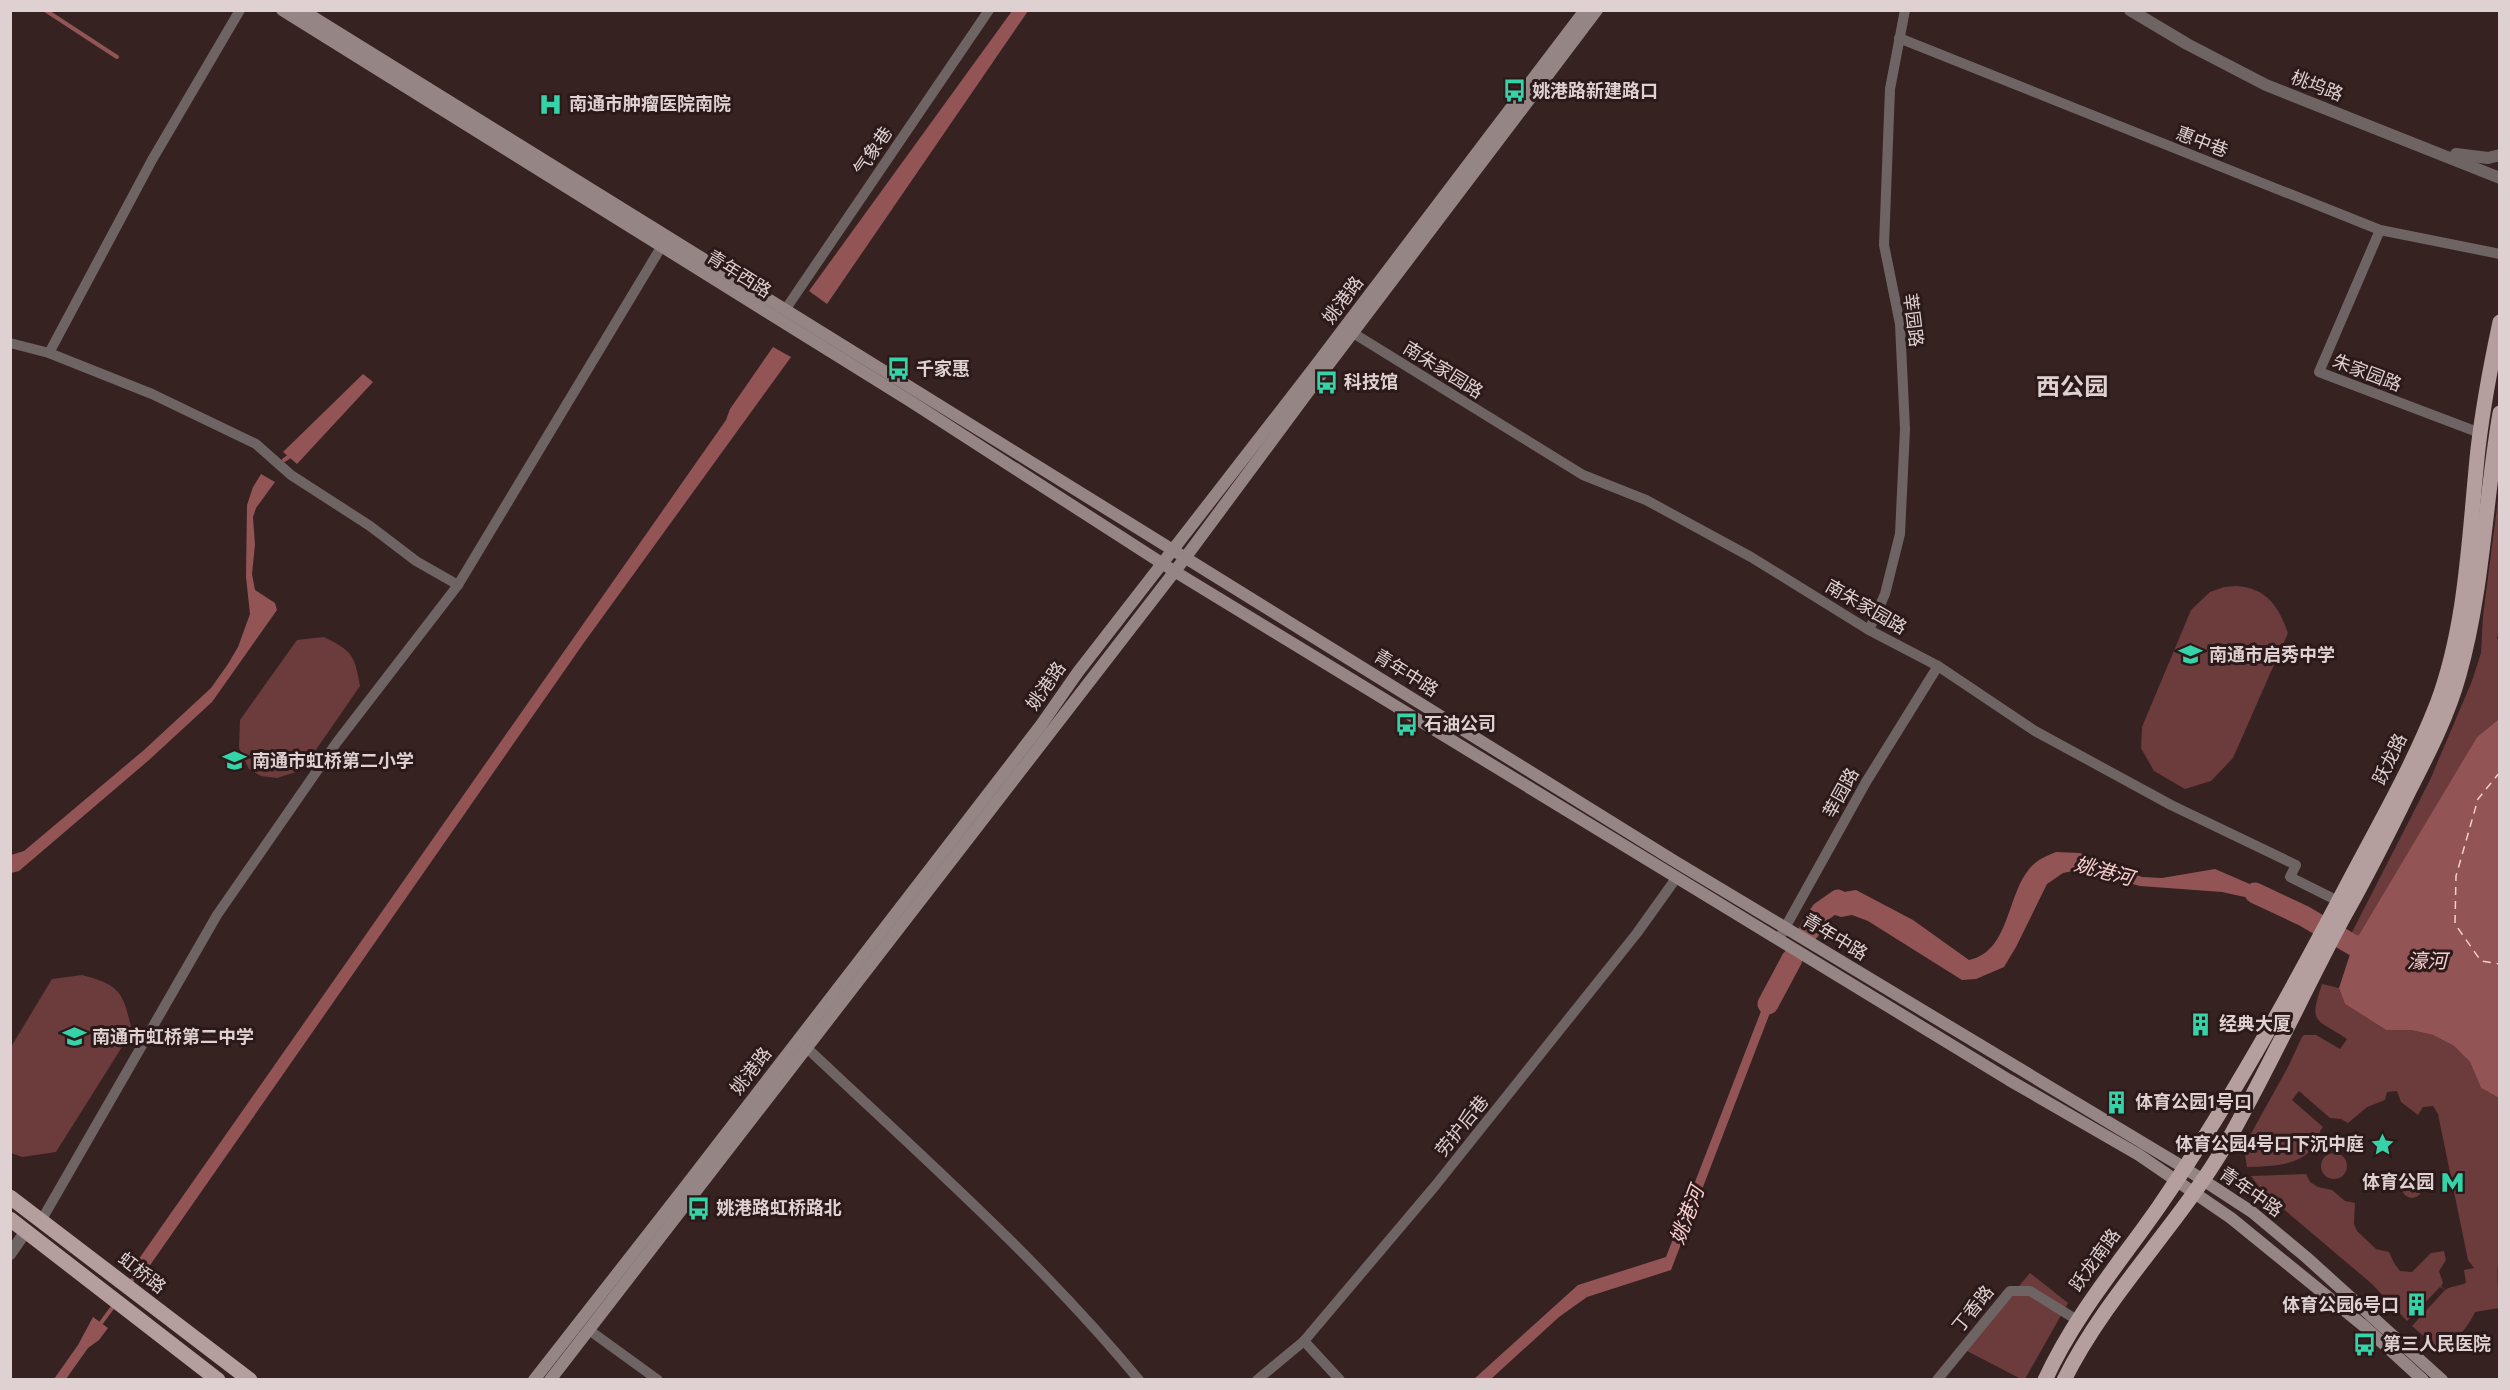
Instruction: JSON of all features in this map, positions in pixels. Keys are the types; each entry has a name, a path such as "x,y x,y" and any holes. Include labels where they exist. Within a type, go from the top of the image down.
{"main road":[{"name":"青年西路","path":"282,10 317,20"},
{"name":"青年西路","path":"302,10 1174,571"},
{"name":"姚港路","path":"534,1380 1026,743 1171,550 1313,369 1585,10"},
{"name":"姚港路","path":"550,1380 1185,558 1597,10"},
{"name":"青年西路","path":"665,242 784,310 1185,558"},
{"name":"跃龙路","path":"2341,911 2419,746 2446,673 2465,579 2489,372 2499,322"},
{"name":"跃龙路","path":"2199,1186 2226,1144 2319,953 2437,736 2459,675 2469,635 2483,550 2499,413"},
{"name":"青年中路","path":"1185,558 2199,1186 2252,1212 2306,1257 2442,1380"},
{"name":"青年中路","path":"1174,571 1999,1074 2139,1155 2179,1173"},
{"name":"跃龙路","path":"2179,1173 2319,953"},
{"name":"跃龙南路","path":"2045,1380 2077,1320 2158,1207 2179,1173"},
{"name":"青年中路","path":"2199,1186 2231,1218 2365,1327 2423,1380"},
{"path":"2064,1380 2092,1331 2199,1186"},
{"name":"虹桥路","path":"10,1197 250,1380"},
{"name":"虹桥路","path":"10,1219 218,1380"}],"street":[{"path":"49,353 152,160 240,10"},
{"name":"气象巷","path":"784,310 989,10"},
{"name":"莘园路","path":"1869,630 1885,594 1900,534 1905,429 1900,324 1884,245 1890,89 1905,10"},
{"name":"桃坞路","path":"2130,10 2187,44 2266,85 2499,178"},
{"name":"惠中巷","path":"1899,38 2380,230 2499,254"},
{"path":"2428,149 2488,158 2499,156"},
{"name":"朱家园路","path":"2380,230 2319,372 2481,433"},
{"path":"41,1221 217,915 337,742 458,585 665,242"},
{"name":"南朱家园路","path":"1353,333 1583,475 1646,500 1751,557 1869,630 1938,666 2036,731 2171,805 2296,866 2290,877 2341,911"},
{"path":"10,343 49,353 152,394 256,444 291,475 370,526 416,561 458,585"},
{"name":"莘园路","path":"1778,939 1866,782 1938,666"},
{"name":"劳护后巷","path":"1257,1380 1304,1341 1464,1150 1637,933 1677,877"},
{"path":"807,1048 1017,1247 1103,1336 1138,1380"},
{"path":"10,1254 26,1231"},
{"name":"丁香路","path":"1937,1380 2010,1291 2030,1291 2077,1320"},
{"path":"589,1330 658,1380"},
{"path":"1304,1341 1340,1380"}],"shaded area":[{"path":"2499,492 2500,620 2497,639 2500,641 2499,719 2477,737 2357,941 2349,938 2430,780 2472,681 2481,653 2483,616"},
{"path":"2236,586 2256,590 2270,600 2288,633 2233,758 2211,781 2185,789 2154,771 2141,748 2142,727 2191,610 2210,592"},
{"path":"324,637 341,646 351,655 360,686 302,770 277,778 261,776 249,769 239,748 240,720 297,640"},
{"path":"82,975 105,983 118,992 123,999 132,1031 56,1152 22,1157 11,1153 11,1047 52,979"},
{"name":"体育公园","path":"2322,984 2339,988 2345,1004 2386,1030 2411,1030 2433,1035 2454,1046 2470,1062 2481,1088 2499,1098 2500,1255 2497,1273 2499,1308 2475,1312 2459,1335 2448,1343 2435,1346 2412,1326 2445,1290 2466,1283 2464,1270 2474,1268 2468,1260 2438,1114 2433,1106 2423,1107 2418,1115 2401,1102 2397,1091 2387,1092 2385,1100 2367,1107 2348,1123 2341,1119 2330,1118 2299,1091 2292,1100 2323,1127 2320,1131 2321,1138 2314,1140 2310,1151 2304,1156 2289,1163 2247,1167 2245,1154 2248,1139 2302,1037 2316,1035 2340,1049 2347,1039 2318,1019 2316,1007"},
{"path":"2334,1153 2343,1157 2347,1166 2343,1175 2334,1179 2325,1175 2321,1166 2325,1157"},
{"path":"2306,1174 2310,1182 2318,1187 2332,1190 2345,1201 2355,1203 2354,1224 2357,1231 2376,1249 2389,1252 2400,1271 2412,1272 2431,1253 2444,1251 2446,1260 2439,1271 2443,1283 2441,1286 2445,1290 2440,1287 2407,1321 2372,1284 2261,1190 2251,1176"},
{"path":"2412,1178 2419,1181 2422,1188 2419,1195 2412,1198 2405,1195 2402,1188 2405,1181"},
{"path":"2030,1273 2068,1303 2025,1379 2021,1379 1965,1350"}],"water":[{"path":"1012,11 1028,11 827,304 809,291"},
{"path":"773,347 791,357 583,644 146,1271 136,1263 726,420 730,409"},
{"path":"363,374 373,382 297,464 283,452"},
{"path":"261,474 275,482 256,508 253,517 255,545 252,574 255,590 275,603 277,610 212,702 149,760 19,871 11,873 11,855 24,851 144,750 211,688 228,664 238,647 250,614 246,577 247,505 253,487"},
{"name":"濠河","path":"2499,719 2499,1098 2481,1088 2470,1062 2454,1046 2433,1035 2411,1030 2386,1030 2345,1004 2339,988 2353,945 2477,737"},
{"path":"2056,852 2080,853 2142,877 2162,878 2215,869 2317,913 2222,892 2140,886 2078,870 2063,873 2047,884 2004,967 1976,979 1962,980 1868,921 1852,915 1841,917 1832,914 1821,920 1811,915 1832,894 1856,890 1913,920 1969,960 1983,954 1994,944 2025,874 2037,861"},
{"path":"1775,975 1783,979 1671,1270 1587,1297 1559,1317 1491,1379 1474,1379 1578,1285 1666,1257"},
{"path":"93,1317 108,1328 99,1340 88,1348 66,1379 54,1379 78,1345"}],"waterway":[{"path":"45,10 117,57"},
{"path":"284,460 293,454"},
{"name":"姚港河","path":"2255,893 2304,916 2353,945 2381,951"},
{"name":"姚港河","path":"1809,931 1821,912 1838,900"},
{"name":"姚港河","path":"1768,1004 1792,959"},
{"path":"130,1283 143,1265"},
{"path":"98,1327 115,1304"}],"ferry route":[{"path":"2500,772 2478,799 2456,876 2455,924 2481,961 2500,964"}],"place":[{"name":"姚港路新建路口","path":"1514,91"},
{"name":"南通市肿瘤医院南院","path":"551,104"},
{"name":"千家惠","path":"898,369"},
{"name":"科技馆","path":"1326,382"},
{"name":"南通市启秀中学","path":"2191,655"},
{"name":"石油公司","path":"1406,724"},
{"name":"南通市虹桥第二小学","path":"234,761"},
{"name":"经典大厦","path":"2201,1024"},
{"name":"南通市虹桥第二中学","path":"74,1037"},
{"name":"体育公园1号口","path":"2117,1102"},
{"name":"体育公园4号口下沉中庭","path":"2382,1144"},
{"name":"体育公园","path":"2452,1182"},
{"name":"姚港路虹桥路北","path":"698,1208"},
{"name":"体育公园6号口","path":"2417,1305"},
{"name":"第三人民医院","path":"2365,1344"}],"district":[{"name":"西公园","path":"2072,387"}]}
